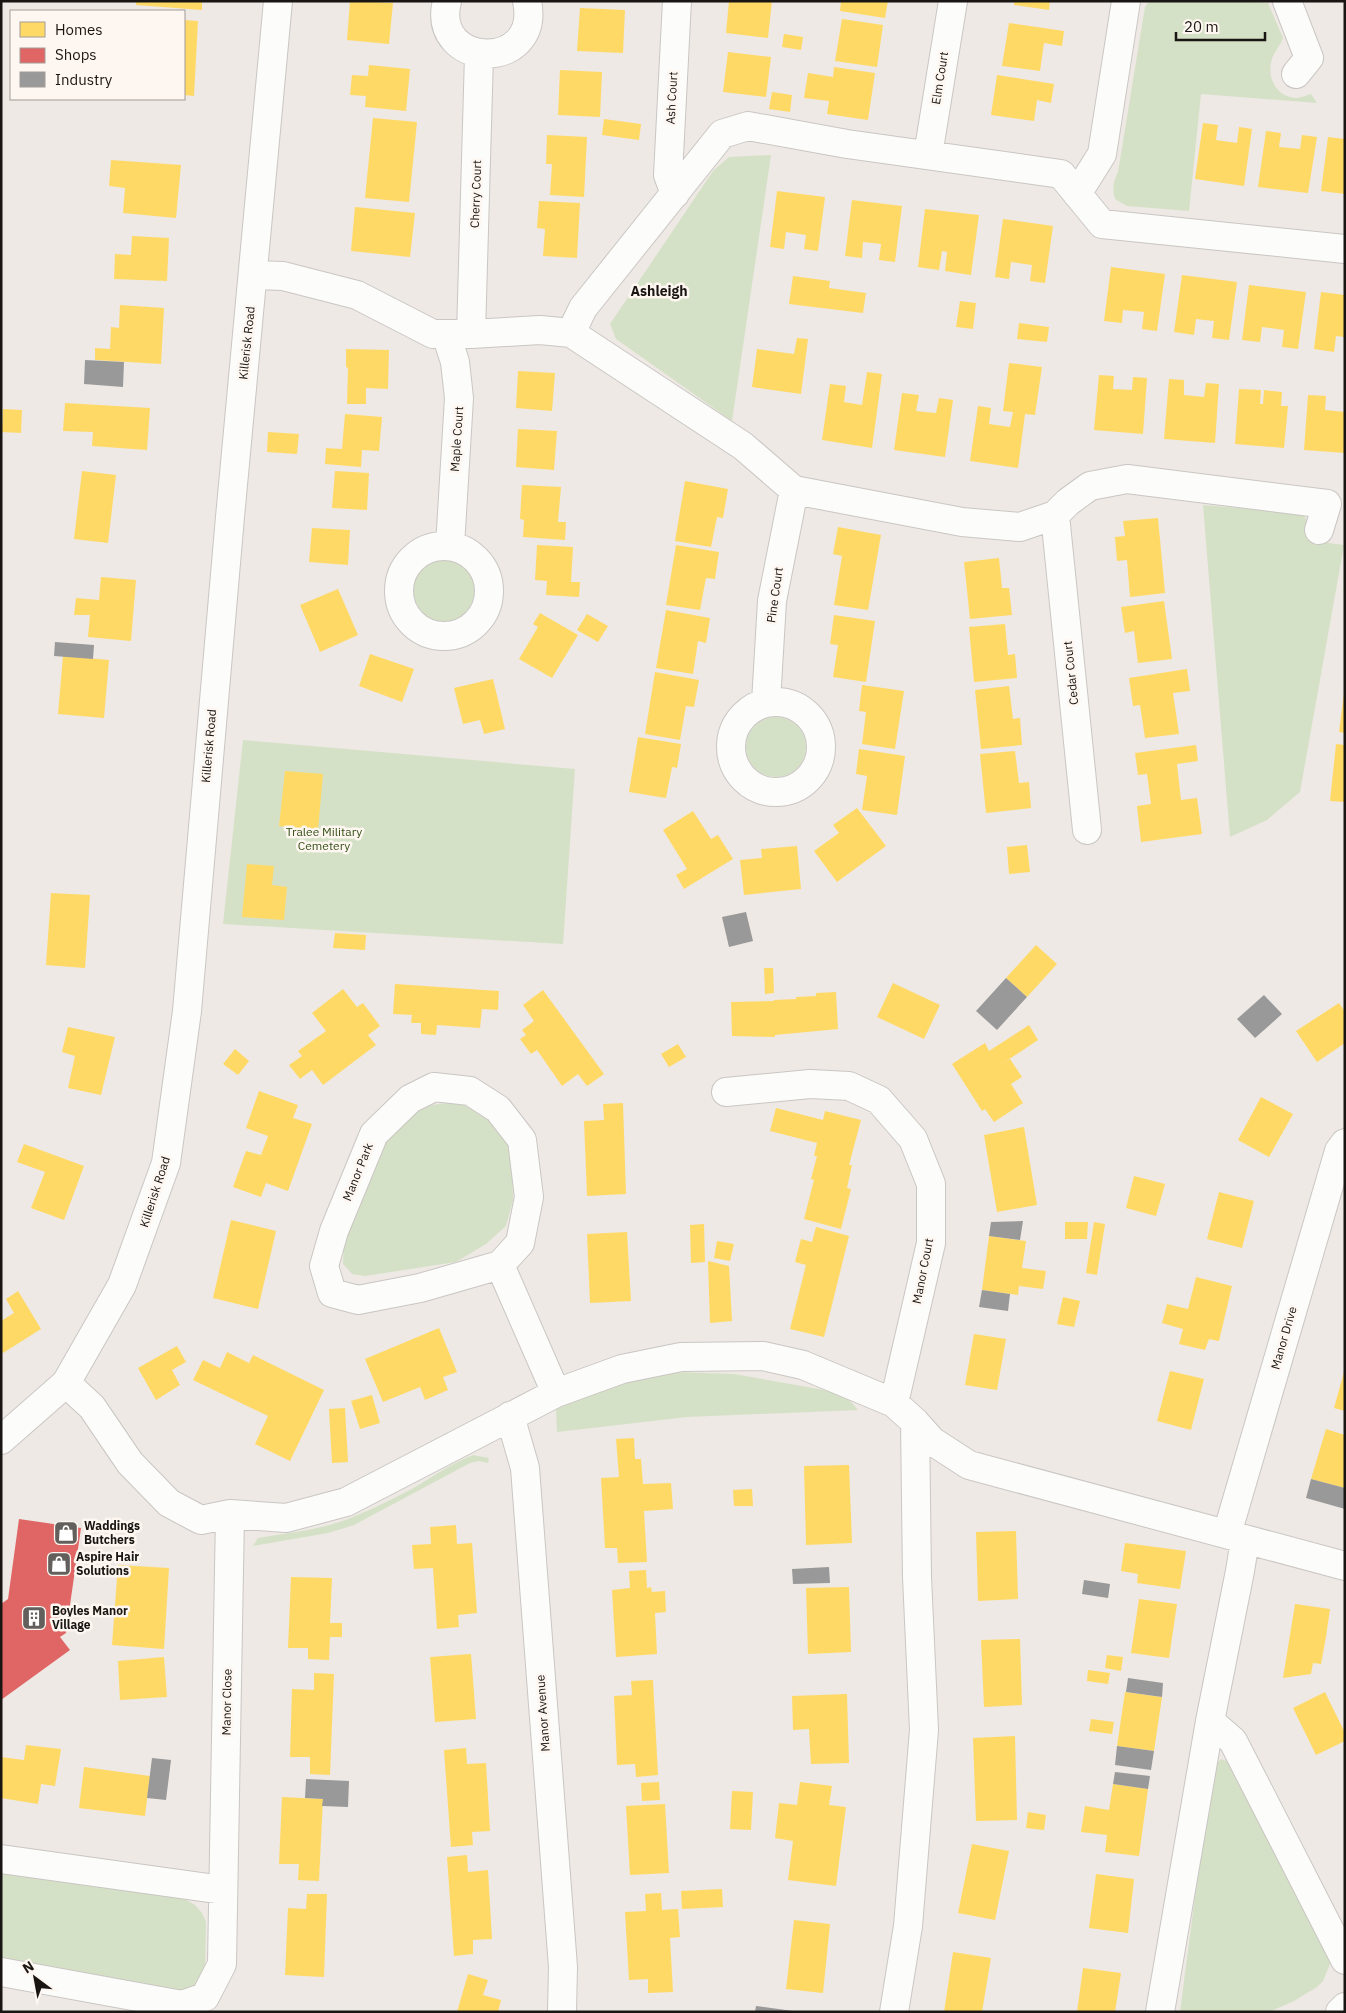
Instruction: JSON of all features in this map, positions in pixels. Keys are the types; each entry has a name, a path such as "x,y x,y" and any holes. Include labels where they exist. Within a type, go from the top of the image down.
{"street":[{"name":"Killerisk Road","path":"1,1440 66,1383 122,1285 166,1163 187,1011 228,536 278,1"},
{"path":"447,1 445,9 446,23 452,36 462,47 479,54 494,55 505,51 517,43 525,30 528,17 526,1"},
{"name":"Ash Court","path":"675,194 668,175 677,1"},
{"name":"Elm Court","path":"928,155 953,1"},
{"path":"1077,194 1102,154 1126,1"},
{"path":"1288,1 1309,58 1296,74"},
{"name":"Cherry Court","path":"459,334 479,54"},
{"path":"571,333 583,308 722,134 748,126 848,144 1061,174 1102,224 1345,249"},
{"path":"253,275 283,276 357,295 433,334 540,330 571,333 743,446 794,490 962,522 1020,527 1054,515 1090,486 1128,478 1327,504 1319,530"},
{"name":"Maple Court","path":"450,546 459,398 454,362 459,334"},
{"name":"Pine Court","path":"766,702 772,601 794,490"},
{"name":"Cedar Court","path":"1054,515 1087,830"},
{"name":"Manor Court","path":"726,1092 810,1084 849,1086 879,1100 913,1139 931,1184 931,1242 894,1403"},
{"name":"Manor Park","path":"434,1087 470,1091 498,1109 522,1140 529,1197 520,1243 500,1265 420,1288 358,1300 332,1293 324,1266 334,1231 374,1134 410,1099 434,1087"},
{"name":"Manor Drive","path":"1160,2012 1210,1721 1240,1571 1236,1537 1339,1151 1345,1143"},
{"path":"500,1265 556,1393"},
{"path":"66,1383 92,1407 130,1463 169,1503 200,1520 230,1514 286,1518 346,1502 556,1393 622,1368 681,1357 763,1356 803,1365 894,1403 932,1441 969,1465 1345,1566"},
{"name":"Manor Avenue","path":"510,1416 525,1468 563,1967 562,2012"},
{"path":"894,2012 908,1926 924,1730 917,1577 915,1422"},
{"name":"Manor Close","path":"1,1972 182,2005 206,1997 222,1964 230,1514"},
{"path":"1210,1721 1233,1741 1345,1960"},
{"path":"1,1859 223,1890"},
{"path":"1340,2012 1345,2007"}],"green space":[{"path":"1149,1 1242,1 1268,3 1283,38 1270,66 1274,85 1289,97 1298,98 1311,94 1317,103 1201,94 1189,211 1127,206 1115,199 1114,195 1114,185 1118,172 1145,7"},
{"path":"771,155 732,421 616,339 610,324 713,171 729,157"},
{"path":"1203,505 1301,513 1306,519 1307,540 1344,545 1300,792 1267,820 1230,837"},
{"path":"444,560 461,565 466,569 470,574 475,591 470,608 466,613 461,617 444,622 427,617 422,613 418,608 413,591 418,574 422,569 427,565"},
{"path":"776,717 792,722 797,726 801,731 806,747 801,763 797,768 792,772 776,777 760,772 755,768 751,763 746,747 751,731 755,726 760,722"},
{"name":"Tralee Military Cemetery","path":"243,740 575,769 563,944 223,924"},
{"path":"459,1102 501,1127 512,1148 513,1200 506,1226 486,1244 456,1262 365,1276 352,1274 343,1264 344,1242 392,1128 415,1110 430,1105"},
{"path":"675,1372 734,1374 830,1391 846,1396 858,1410 687,1417 557,1432 556,1409 605,1386 645,1376"},
{"path":"473,1455 489,1458 488,1463 479,1461 470,1463 354,1525 328,1533 253,1546 258,1538 315,1529 356,1516 410,1490 448,1467"},
{"path":"1221,1759 1229,1762 1329,1955 1330,1964 1323,1981 1317,1987 1294,2001 1269,2012 1180,2012 1210,1781 1215,1765"},
{"path":"1,1873 176,1894 195,1905 202,1913 206,1922 205,1975 196,1987 185,1990 148,1987 1,1960"}],"building: Homes":[{"path":"136,1 202,1 202,10 136,5"},
{"path":"350,1 393,3 389,44 347,40"},
{"path":"729,1 772,1 768,38 726,33"},
{"path":"841,1 888,1 885,18 840,11"},
{"path":"1014,1 1050,1 1049,10 1014,5"},
{"path":"580,8 625,10 623,53 577,51"},
{"path":"842,19 883,25 877,67 835,61"},
{"path":"185,20 198,21 194,96 185,95"},
{"path":"1009,23 1064,31 1062,46 1044,43 1040,71 1002,66"},
{"path":"784,34 803,37 801,50 782,47"},
{"path":"728,52 771,57 766,97 723,92"},
{"path":"369,65 410,69 406,111 365,107 366,96 350,95 352,75 368,76"},
{"path":"834,67 875,73 868,120 827,114 829,101 804,98 808,73 833,77"},
{"path":"560,70 602,72 600,117 558,115"},
{"path":"997,75 1054,84 1051,103 1037,100 1034,121 991,115"},
{"path":"772,92 792,95 790,112 769,109"},
{"path":"373,118 417,122 409,202 365,198"},
{"path":"604,119 641,124 639,140 602,135"},
{"path":"1203,123 1218,125 1216,140 1237,143 1239,127 1252,129 1244,186 1195,179"},
{"path":"1266,131 1281,133 1279,147 1300,149 1302,135 1317,137 1308,193 1258,187"},
{"path":"547,135 587,137 584,197 550,195 552,164 546,164"},
{"path":"1328,137 1345,139 1345,194 1321,191"},
{"path":"111,160 181,165 176,218 123,213 125,188 109,186"},
{"path":"777,191 825,197 818,251 804,249 806,235 786,232 784,249 770,247"},
{"path":"852,200 902,206 895,262 879,260 881,244 863,242 862,258 845,256"},
{"path":"539,201 580,203 577,258 543,256 545,229 537,228"},
{"path":"355,207 415,213 410,257 351,251"},
{"path":"925,209 979,215 971,275 945,271 947,252 942,251 939,270 918,267"},
{"path":"1003,219 1053,226 1045,283 1030,281 1032,265 1011,262 1009,279 995,277"},
{"path":"132,236 169,238 167,281 114,279 115,254 131,255"},
{"path":"1111,267 1165,274 1157,331 1142,329 1144,312 1123,310 1122,323 1104,321"},
{"path":"1182,275 1237,282 1229,340 1212,338 1214,321 1196,319 1194,335 1174,332"},
{"path":"793,276 830,281 829,288 866,293 863,313 789,304"},
{"path":"1249,285 1306,292 1298,349 1282,347 1284,330 1262,327 1260,342 1242,340"},
{"path":"1321,292 1345,295 1345,337 1336,336 1334,352 1314,349"},
{"path":"960,301 976,303 973,329 956,327"},
{"path":"120,305 164,308 161,364 95,360 95,348 110,349 111,327 119,328"},
{"path":"1019,323 1049,327 1047,342 1017,339"},
{"path":"797,338 808,339 801,394 752,387 757,349 794,354"},
{"path":"346,349 389,350 388,389 366,388 366,404 347,404 348,368 346,367"},
{"path":"1009,363 1042,367 1035,415 1025,414 1018,468 970,461 978,406 991,408 989,424 1010,427 1013,412 1003,411"},
{"path":"518,371 555,373 552,411 516,408"},
{"path":"867,372 882,374 872,448 822,440 830,384 846,386 844,402 862,405"},
{"path":"1099,375 1114,376 1113,389 1132,390 1133,377 1147,378 1143,434 1094,430"},
{"path":"1169,379 1184,380 1184,395 1204,397 1206,383 1219,384 1215,443 1164,439"},
{"path":"1239,389 1261,390 1260,404 1263,404 1264,390 1282,392 1281,406 1288,406 1284,448 1235,444"},
{"path":"902,393 919,395 916,411 936,413 939,398 953,400 945,457 894,450"},
{"path":"1308,395 1326,396 1325,410 1345,412 1345,453 1304,450"},
{"path":"65,403 150,408 147,450 92,446 93,432 63,431"},
{"path":"3,409 22,410 21,433 2,432"},
{"path":"345,414 382,417 379,451 362,450 361,467 325,464 326,448 342,449"},
{"path":"518,429 557,431 554,470 516,467"},
{"path":"268,432 299,434 297,454 267,452"},
{"path":"82,471 116,475 108,543 74,539"},
{"path":"335,471 369,473 367,510 332,508"},
{"path":"685,481 728,489 723,518 717,517 711,547 675,541"},
{"path":"522,485 561,487 558,522 566,522 565,540 523,537 524,520 520,519"},
{"path":"1158,518 1165,593 1130,597 1127,560 1117,561 1115,537 1125,536 1123,521"},
{"path":"838,527 881,535 868,610 834,605 842,556 833,554"},
{"path":"312,528 350,530 348,565 309,562"},
{"path":"537,545 573,547 571,582 580,582 579,597 546,595 547,581 535,580"},
{"path":"676,545 719,552 715,579 706,578 700,610 666,605"},
{"path":"999,558 1002,588 1009,588 1012,615 970,619 964,562"},
{"path":"101,577 136,580 131,641 88,637 90,615 74,615 76,598 99,600"},
{"path":"338,589 358,635 320,652 300,605"},
{"path":"1164,601 1172,659 1138,663 1134,631 1125,633 1121,607"},
{"path":"666,610 710,618 706,643 698,641 693,674 656,668"},
{"path":"540,613 578,635 552,678 519,659 538,627 533,624"},
{"path":"587,614 608,626 598,642 577,630"},
{"path":"834,615 875,621 866,682 833,677 838,645 830,644"},
{"path":"1005,624 1008,655 1015,654 1017,678 974,682 969,627"},
{"path":"370,654 414,669 402,702 359,686"},
{"path":"63,656 109,660 104,718 58,714"},
{"path":"1187,669 1190,691 1173,693 1179,734 1145,738 1140,705 1133,706 1129,678"},
{"path":"655,672 699,680 694,707 686,706 680,740 645,734"},
{"path":"493,679 505,729 484,734 480,720 463,724 454,688"},
{"path":"862,685 904,691 895,749 862,744 866,712 859,711"},
{"path":"1009,686 1013,719 1020,718 1022,745 981,749 975,690"},
{"path":"1345,693 1345,733 1339,732"},
{"path":"638,737 681,744 677,768 672,767 666,798 629,792"},
{"path":"1336,744 1345,745 1345,802 1330,801"},
{"path":"1196,745 1198,761 1177,764 1181,800 1197,798 1202,834 1141,842 1137,806 1151,804 1147,774 1138,775 1135,753"},
{"path":"859,749 905,756 897,815 862,810 867,776 856,774"},
{"path":"1015,751 1019,783 1029,782 1031,808 986,813 980,754"},
{"path":"285,771 323,774 318,830 279,826"},
{"path":"857,808 886,846 837,882 814,851 839,833 833,825"},
{"path":"693,811 711,839 718,835 733,859 684,889 676,875 687,869 663,830"},
{"path":"1027,845 1030,872 1009,874 1007,847"},
{"path":"797,846 801,889 744,895 740,860 762,858 761,849"},
{"path":"247,864 274,866 272,885 287,887 284,920 242,917"},
{"path":"51,893 90,895 85,968 46,965"},
{"path":"335,933 366,935 365,950 333,948"},
{"path":"1036,945 1057,964 1027,997 1006,978"},
{"path":"764,968 773,968 774,993 765,994"},
{"path":"893,983 940,1005 924,1039 877,1017"},
{"path":"395,984 499,991 498,1010 482,1009 480,1028 437,1025 436,1035 421,1034 421,1023 411,1023 412,1015 393,1014"},
{"path":"343,989 357,1007 363,1003 380,1026 368,1035 376,1045 323,1085 312,1070 300,1079 289,1065 302,1056 298,1051 326,1031 312,1013"},
{"path":"543,990 604,1074 587,1086 578,1074 562,1086 537,1050 531,1054 520,1039 526,1035 522,1030 534,1021 523,1005"},
{"path":"836,992 838,1029 775,1035 775,1037 732,1036 731,1002 796,999 796,997 816,996 816,993"},
{"path":"1339,1003 1345,1012 1345,1043 1317,1062 1296,1031"},
{"path":"1029,1025 1038,1040 999,1066 1010,1059 1022,1077 1011,1084 1023,1103 994,1122 985,1109 982,1111 952,1064 985,1043 989,1051"},
{"path":"68,1027 115,1037 101,1095 68,1088 75,1056 62,1052"},
{"path":"678,1044 686,1057 669,1067 661,1054"},
{"path":"235,1049 249,1061 238,1075 223,1064"},
{"path":"259,1091 298,1105 293,1118 312,1124 288,1191 266,1183 261,1197 233,1187 246,1151 261,1155 268,1136 246,1128"},
{"path":"1261,1097 1293,1114 1269,1157 1238,1140"},
{"path":"623,1103 626,1194 587,1196 584,1121 604,1120 603,1104"},
{"path":"776,1108 823,1120 825,1111 861,1120 849,1165 852,1165 847,1188 851,1189 841,1229 804,1219 814,1180 811,1179 817,1156 814,1156 817,1143 770,1131"},
{"path":"1024,1127 1037,1205 997,1212 984,1135"},
{"path":"24,1144 84,1166 64,1220 31,1208 45,1172 17,1162"},
{"path":"1134,1176 1165,1184 1156,1216 1126,1208"},
{"path":"1219,1192 1254,1201 1242,1248 1207,1239"},
{"path":"231,1220 276,1231 258,1309 213,1298"},
{"path":"1065,1222 1088,1222 1087,1239 1065,1239"},
{"path":"1094,1222 1105,1224 1097,1275 1086,1273"},
{"path":"704,1224 705,1262 691,1263 690,1225"},
{"path":"816,1227 849,1236 824,1337 790,1329 806,1265 795,1262 801,1239 812,1242"},
{"path":"627,1232 631,1301 590,1303 587,1234"},
{"path":"989,1236 1026,1241 1022,1268 1046,1271 1043,1289 1019,1286 1018,1295 982,1290"},
{"path":"717,1241 734,1244 730,1261 714,1258"},
{"path":"708,1261 729,1266 732,1321 710,1323"},
{"path":"1196,1277 1232,1286 1219,1341 1209,1339 1205,1350 1179,1344 1183,1329 1162,1323 1167,1304 1188,1309"},
{"path":"18,1291 41,1329 3,1353 1,1350 1,1321 14,1313 6,1299"},
{"path":"1063,1297 1080,1301 1074,1327 1057,1324"},
{"path":"439,1328 457,1372 443,1377 448,1390 425,1400 420,1387 383,1402 365,1359"},
{"path":"974,1334 1006,1339 997,1390 965,1385"},
{"path":"177,1346 186,1362 172,1370 180,1385 156,1400 138,1368"},
{"path":"227,1352 249,1363 253,1355 324,1390 290,1461 255,1444 268,1416 193,1380 203,1360 220,1368"},
{"path":"1170,1371 1204,1379 1191,1430 1157,1421"},
{"path":"1345,1372 1345,1411 1334,1408"},
{"path":"372,1395 380,1423 360,1429 351,1401"},
{"path":"345,1408 348,1462 332,1463 329,1409"},
{"path":"1326,1429 1345,1435 1345,1488 1311,1479"},
{"path":"634,1438 635,1459 641,1459 643,1484 671,1483 673,1509 644,1511 647,1562 618,1563 617,1548 605,1548 601,1478 619,1477 616,1439"},
{"path":"849,1465 852,1543 806,1545 804,1466"},
{"path":"752,1489 753,1506 734,1506 733,1490"},
{"path":"456,1525 457,1544 472,1543 477,1613 458,1615 459,1627 437,1629 433,1568 414,1569 412,1545 431,1544 430,1527"},
{"path":"1016,1531 1018,1599 978,1601 976,1532"},
{"path":"1125,1543 1186,1551 1180,1589 1137,1583 1138,1574 1121,1571"},
{"path":"118,1565 169,1568 164,1649 112,1645"},
{"path":"646,1570 647,1588 651,1587 652,1592 665,1591 666,1612 655,1613 657,1654 616,1657 612,1590 630,1588 629,1571"},
{"path":"291,1577 332,1578 330,1623 342,1623 342,1637 330,1637 329,1660 308,1659 308,1648 288,1648"},
{"path":"849,1587 851,1652 808,1654 806,1588"},
{"path":"1139,1599 1177,1604 1169,1658 1131,1653"},
{"path":"1295,1604 1330,1609 1326,1637 1321,1664 1313,1663 1311,1674 1283,1678"},
{"path":"1020,1639 1022,1705 984,1707 981,1640"},
{"path":"471,1654 476,1719 435,1722 430,1657"},
{"path":"1107,1655 1123,1657 1121,1671 1105,1668"},
{"path":"164,1657 167,1697 120,1700 118,1661"},
{"path":"1088,1670 1110,1673 1108,1684 1087,1681"},
{"path":"314,1673 334,1674 330,1775 310,1774 310,1757 290,1757 292,1689 314,1690"},
{"path":"653,1680 658,1775 636,1777 635,1764 617,1765 614,1696 632,1695 631,1681"},
{"path":"1125,1692 1162,1697 1154,1751 1117,1746"},
{"path":"1325,1692 1345,1733 1345,1741 1316,1755 1293,1708"},
{"path":"847,1694 849,1763 811,1764 809,1729 793,1730 792,1696"},
{"path":"1091,1719 1114,1722 1112,1734 1089,1731"},
{"path":"1015,1736 1017,1820 976,1821 973,1738"},
{"path":"26,1745 61,1749 55,1786 41,1784 38,1804 1,1798 1,1757 24,1760"},
{"path":"466,1748 467,1764 486,1763 490,1831 472,1832 473,1845 451,1847 444,1750"},
{"path":"84,1767 150,1776 145,1816 79,1808"},
{"path":"659,1782 660,1800 642,1801 641,1783"},
{"path":"800,1782 832,1786 829,1805 846,1807 836,1886 788,1880 793,1841 775,1838 779,1803 797,1805"},
{"path":"1113,1784 1148,1789 1139,1856 1105,1852 1107,1835 1081,1832 1085,1806 1109,1810"},
{"path":"732,1791 753,1792 751,1830 730,1829"},
{"path":"282,1797 323,1799 319,1881 298,1880 299,1864 279,1864"},
{"path":"665,1804 669,1873 630,1875 626,1806"},
{"path":"1028,1812 1046,1815 1044,1830 1026,1828"},
{"path":"972,1844 1009,1851 995,1920 958,1913"},
{"path":"467,1855 468,1872 488,1870 492,1939 473,1940 473,1954 454,1956 447,1857"},
{"path":"1096,1874 1134,1879 1128,1933 1089,1928"},
{"path":"722,1889 723,1907 682,1909 681,1891"},
{"path":"661,1893 662,1910 678,1909 680,1937 670,1938 673,1992 648,1993 648,1979 629,1980 625,1912 646,1911 645,1894"},
{"path":"307,1894 327,1894 324,1977 285,1975 288,1908 306,1909"},
{"path":"794,1920 830,1924 823,1993 786,1989"},
{"path":"953,1952 991,1958 982,2012 944,2012"},
{"path":"1083,1968 1121,1973 1115,2012 1077,2012"},
{"path":"468,1974 488,1980 483,1995 501,2000 498,2012 457,2012"}],"building: Shops":[{"name":"Boyles Manor Village","path":"19,1519 81,1528 66,1633 60,1637 70,1650 1,1700 1,1604 8,1599"}],"building: Industry":[{"path":"85,360 124,362 123,387 84,384"},
{"path":"55,642 94,645 93,659 54,656"},
{"path":"746,912 753,941 729,947 722,917"},
{"path":"1006,978 1027,997 997,1030 976,1011"},
{"path":"1264,995 1282,1014 1255,1038 1237,1019"},
{"path":"1023,1221 1020,1240 989,1236 991,1222"},
{"path":"982,1290 1010,1294 1008,1311 979,1307"},
{"path":"1311,1479 1345,1488 1345,1509 1306,1498"},
{"path":"829,1567 830,1583 793,1584 792,1569"},
{"path":"1084,1580 1110,1584 1108,1598 1082,1594"},
{"path":"1128,1678 1163,1683 1162,1697 1126,1692"},
{"path":"1117,1746 1154,1751 1151,1770 1115,1765"},
{"path":"152,1758 171,1760 166,1800 147,1798"},
{"path":"1115,1772 1150,1776 1148,1789 1113,1784"},
{"path":"306,1779 349,1781 348,1807 322,1806 323,1799 305,1798"},
{"path":"756,2006 793,2011 793,2012 755,2012"}],"place":[{"name":"Waddings Butchers","path":"66,1533"},
{"name":"Aspire Hair Solutions","path":"59,1564"},
{"name":"Boyles Manor Village","path":"34,1618"}],"district":[{"name":"Ashleigh","path":"659,291"}]}
